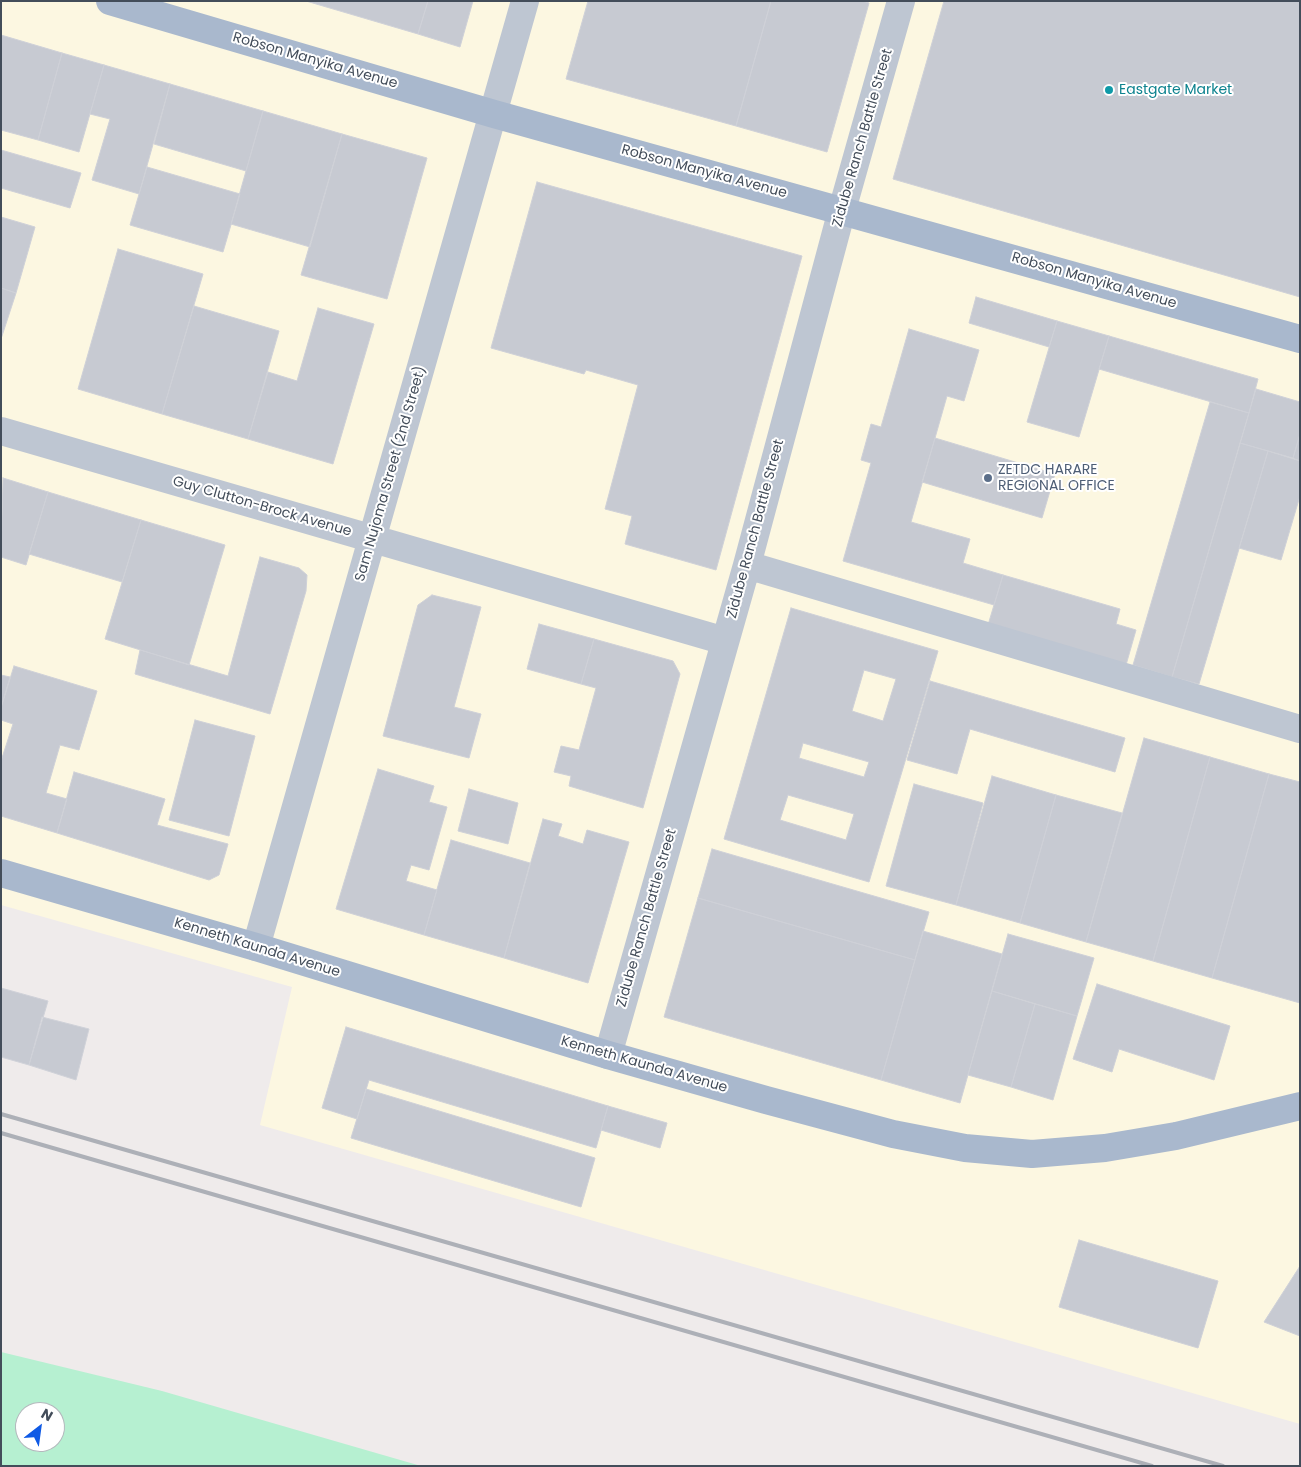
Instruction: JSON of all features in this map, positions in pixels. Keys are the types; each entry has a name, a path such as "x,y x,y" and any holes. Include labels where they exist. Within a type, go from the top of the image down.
{"main road":[{"name":"Robson Manyika Avenue","path":"110,1 494,114 842,210 1300,340"},
{"name":"Kenneth Kaunda Avenue","path":"1,873 256,947 608,1055 893,1134 964,1148 1032,1154 1105,1148 1176,1136 1300,1106"}],"street":[{"name":"Sam Nujoma Street (2nd Street)","path":"256,947 374,539 525,1"},
{"name":"Zidube Ranch Battle Street","path":"608,1055 747,565 842,210 901,1"},
{"name":"Guy Clutton-Brock Avenue","path":"1,431 725,641"},
{"path":"747,565 1300,729"}],"shaded area":[{"path":"1,1 1300,1 1300,1424 260,1125 292,987 1,905"}],"green space":[{"path":"1,1352 162,1391 421,1466 1,1466"}],"building":[{"path":"306,1 428,1 418,34"},
{"path":"428,1 473,1 460,47 418,34"},
{"path":"588,1 771,1 736,126 566,79"},
{"path":"771,1 862,1 869,3 827,152 736,126"},
{"name":"Eastgate Market","path":"944,1 1300,1 1300,297 893,179"},
{"path":"1,35 62,53 38,140 1,130"},
{"path":"62,53 104,65 79,152 38,140"},
{"path":"104,65 170,84 139,194 92,180 110,119 90,114"},
{"path":"170,84 263,111 246,171 154,144"},
{"path":"263,111 342,134 310,247 231,224"},
{"path":"342,134 427,158 387,299 301,275"},
{"path":"1,150 81,173 70,208 1,188"},
{"path":"147,167 240,194 223,252 130,225"},
{"path":"537,182 802,256 716,570 625,544 632,516 605,509 638,385 586,370 584,374 491,348"},
{"path":"1,217 35,227 16,293 1,288"},
{"path":"118,249 203,274 162,414 78,389"},
{"path":"1,288 16,293 1,339"},
{"path":"976,297 1057,321 1049,347 969,323"},
{"path":"194,306 279,331 248,439 162,414"},
{"path":"318,308 374,324 333,464 248,439 268,372 297,381"},
{"path":"1057,321 1109,336 1079,437 1027,422"},
{"path":"909,329 979,350 964,401 947,396 911,522 970,539 963,563 1003,575 994,605 843,561 871,463 861,460 871,424 881,427"},
{"path":"1109,336 1258,379 1249,413 1099,369"},
{"path":"1256,389 1300,402 1300,434 1293,458 1240,443"},
{"path":"1210,402 1249,413 1172,677 1133,665"},
{"path":"1300,434 1300,461 1293,458"},
{"name":"ZETDC HARARE REGIONAL OFFICE","path":"935,438 1055,474 1042,518 922,482"},
{"path":"1240,443 1268,451 1199,684 1172,677"},
{"path":"1268,451 1300,461 1300,496 1281,560 1239,548"},
{"path":"3,478 48,492 26,565 1,557"},
{"path":"48,492 141,520 122,582 29,554"},
{"path":"141,520 225,545 189,665 105,639"},
{"path":"260,557 299,568 307,575 306,591 270,714 135,674 140,650 228,676"},
{"path":"1003,575 1120,609 1116,624 1136,630 1126,665 988,625"},
{"path":"432,595 481,607 454,707 481,714 469,758 383,736 418,605"},
{"path":"791,608 938,651 869,882 724,839","holes":["864,670 896,679 883,721 852,711","803,743 869,762 864,777 799,758","788,795 854,814 846,840 780,820"]},
{"path":"539,624 594,639 581,684 527,669"},
{"path":"594,639 673,661 680,674 643,808 569,786 571,776 554,772 561,746 579,750 596,688 581,684"},
{"path":"14,666 97,691 79,750 60,745 46,793 67,799 57,833 1,816 1,761 13,724 1,720 1,708"},
{"path":"1,675 10,677 2,704 1,704"},
{"path":"930,681 1125,738 1115,772 970,729 957,774 907,760"},
{"path":"195,720 255,736 229,836 169,820"},
{"path":"1144,738 1210,757 1153,961 1086,942"},
{"path":"1210,757 1269,774 1212,978 1153,961"},
{"path":"378,769 434,786 429,802 447,807 429,870 411,865 406,881 437,890 424,935 336,909"},
{"path":"74,772 165,799 157,825 228,844 219,875 209,880 57,833"},
{"path":"1269,774 1300,782 1300,1003 1212,978"},
{"path":"992,776 1056,795 1020,923 956,905"},
{"path":"914,784 983,803 956,905 886,886"},
{"path":"469,789 518,803 508,844 458,831"},
{"path":"1056,795 1122,813 1086,942 1020,923"},
{"path":"543,819 562,824 558,836 583,844 587,830 629,842 588,983 504,958"},
{"path":"451,840 530,863 504,958 424,935"},
{"path":"712,849 929,912 915,960 698,898"},
{"path":"698,898 915,960 881,1080 664,1017"},
{"path":"923,931 1002,954 960,1103 881,1080"},
{"path":"1008,934 1094,958 1077,1016 992,991"},
{"path":"1097,984 1230,1026 1214,1080 1119,1049 1112,1072 1073,1059"},
{"path":"1,988 48,1001 29,1065 1,1057"},
{"path":"992,991 1035,1004 1011,1087 968,1075"},
{"path":"1035,1004 1077,1016 1053,1100 1011,1087"},
{"path":"42,1017 89,1029 76,1080 29,1065"},
{"path":"346,1027 608,1106 596,1148 369,1080 357,1119 322,1108"},
{"path":"366,1089 595,1158 581,1207 351,1138"},
{"path":"608,1106 667,1123 660,1148 601,1130"},
{"path":"1079,1240 1218,1281 1198,1348 1059,1307"},
{"path":"1300,1266 1300,1336 1264,1322"}],"railway":[{"path":"1,1114 1223,1466"},
{"path":"1,1133 1152,1466"}],"place":[{"name":"Eastgate Market","path":"1109,90"},
{"name":"ZETDC HARARE REGIONAL OFFICE","path":"988,478"}]}
